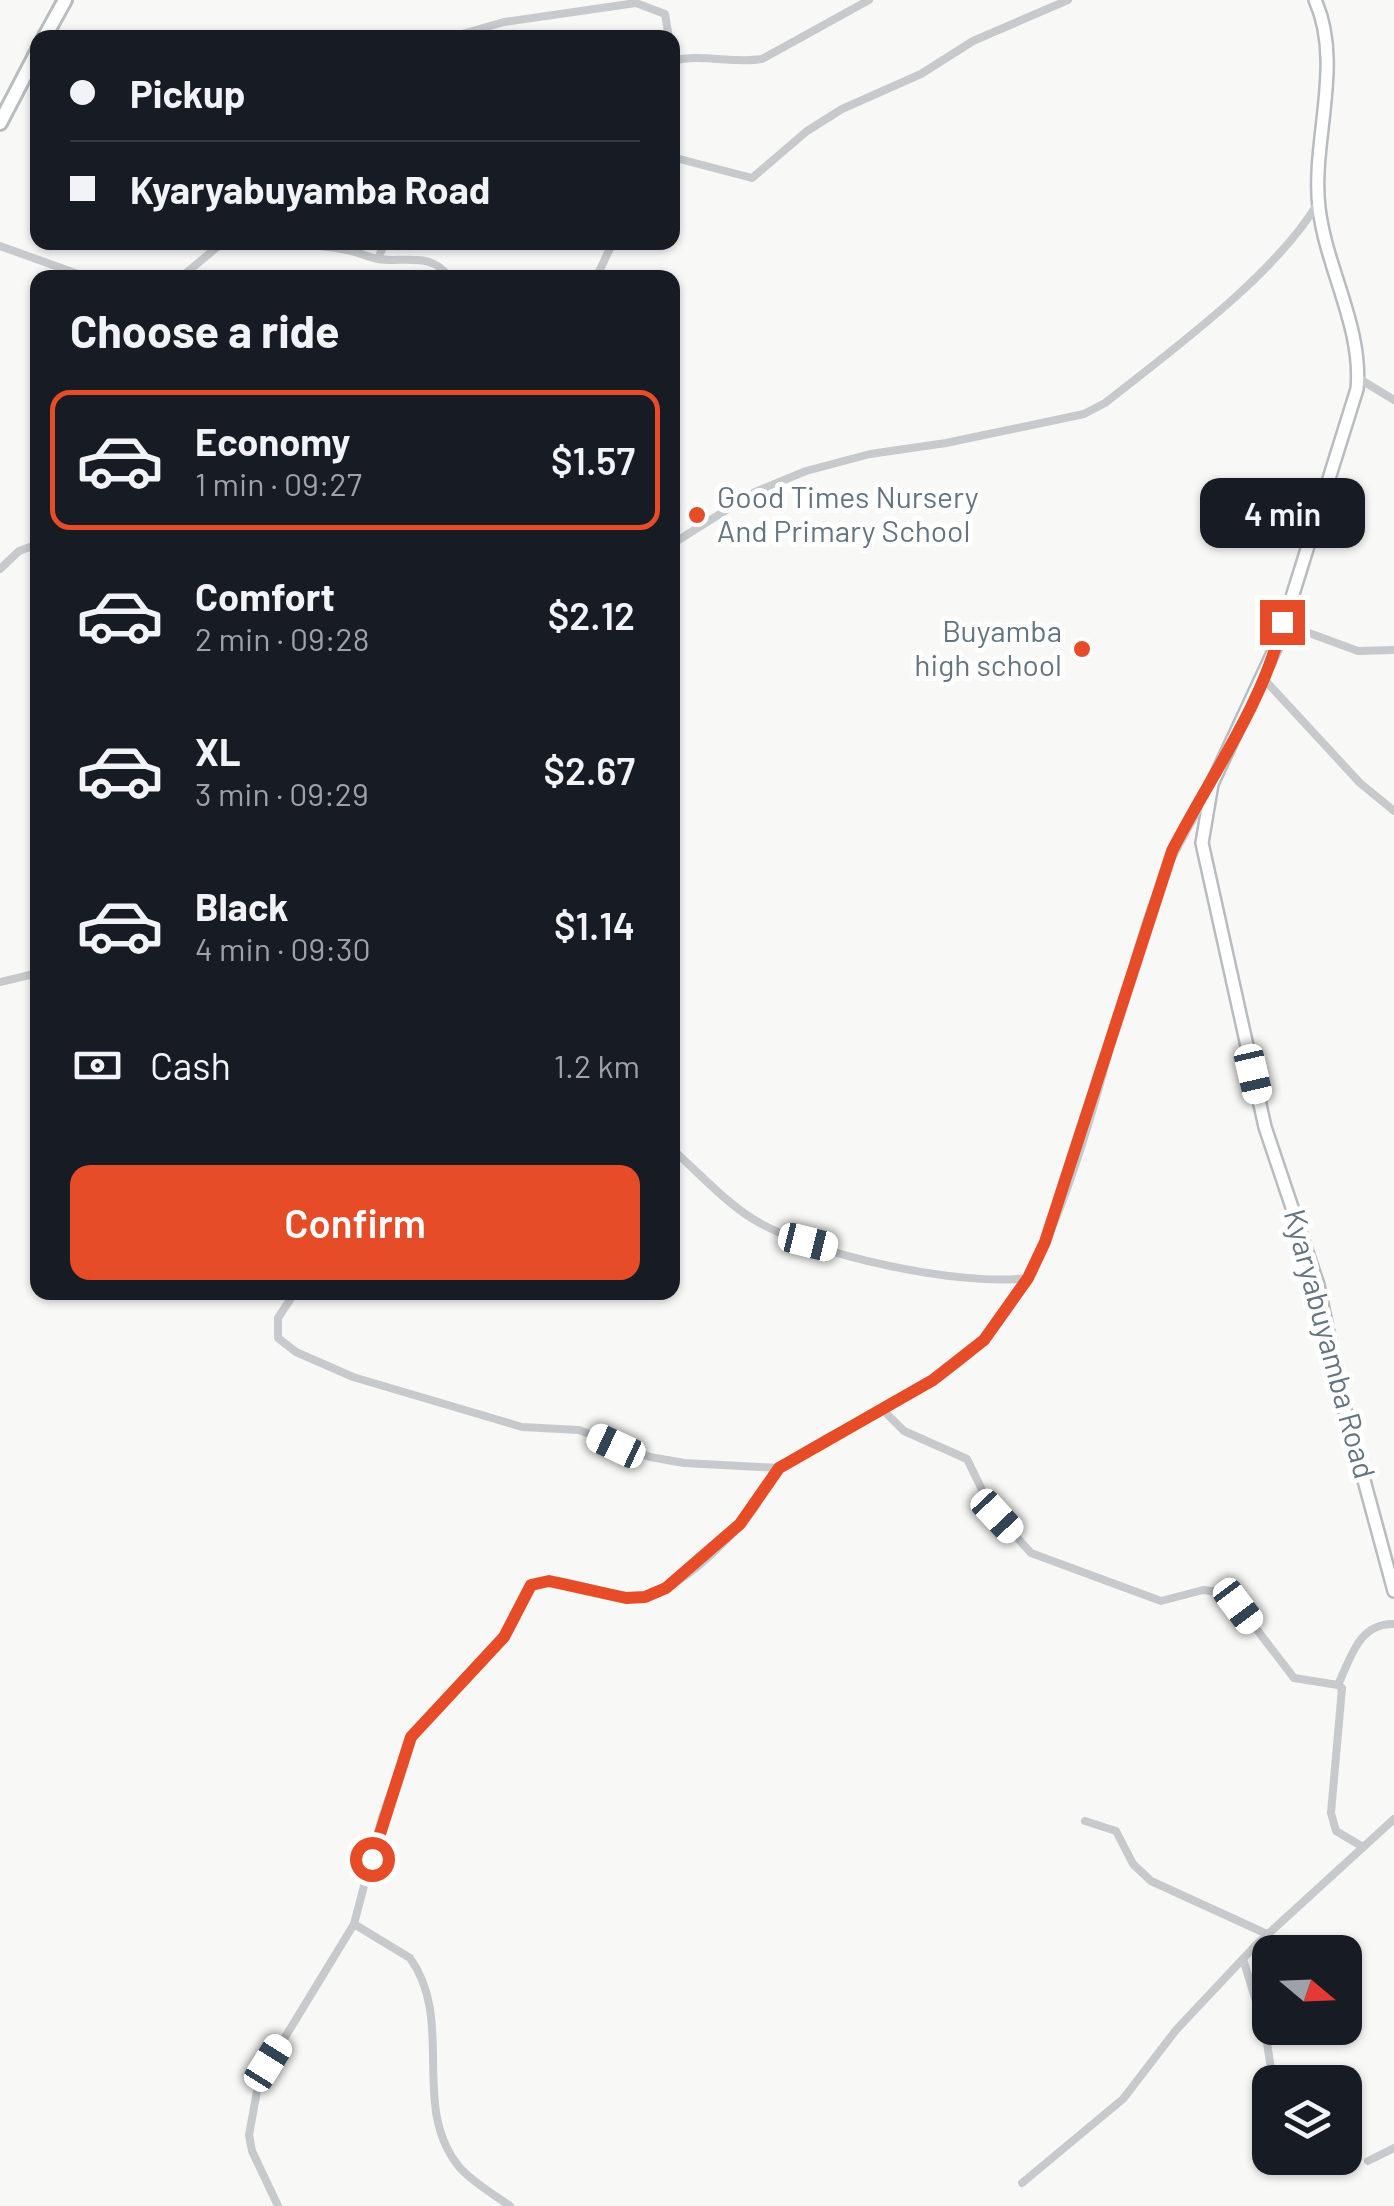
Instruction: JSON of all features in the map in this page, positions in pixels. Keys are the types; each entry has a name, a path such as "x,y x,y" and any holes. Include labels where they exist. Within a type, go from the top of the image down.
{"main road":[{"path":"48,30 65,0"},
{"path":"0,123 30,65"}],"street":[{"path":"680,59 762,60 869,0"},
{"path":"680,159 752,178 807,131 842,109 921,74 973,40 1068,0"},
{"name":"Kyaryabuyamba Road","path":"1315,0 1324,31 1326,66 1318,203 1330,268 1356,347 1358,378 1263,678 1212,784 1202,843 1265,1127 1318,1285 1342,1399 1388,1534 1394,1591"},
{"path":"476,30 504,22 636,2 665,14 668,30"},
{"path":"680,539 755,492 806,471 870,454 946,444 1073,416 1105,403 1215,315 1306,224 1318,203"},
{"path":"0,246 67,270"},
{"path":"189,270 213,250"},
{"path":"347,250 378,259 434,263 441,270"},
{"path":"378,259 382,250"},
{"path":"1358,378 1394,400"},
{"path":"0,569 19,551 30,547"},
{"path":"1282,622 1358,650 1394,650"},
{"path":"1263,678 1360,783 1394,811"},
{"path":"278,2206 252,2151 254,2098 268,2063 354,1924 382,1817 411,1737 504,1637 531,1585 549,1581 626,1598 645,1597 666,1588 740,1524 779,1468 965,1359 984,1340 1028,1278 1076,1155 1166,868 1188,820 1212,784"},
{"path":"0,982 30,975"},
{"path":"680,1156 754,1220 808,1242 978,1282 1028,1278"},
{"path":"291,1300 275,1328 286,1346 384,1388 522,1427 579,1430 650,1457 779,1468"},
{"path":"881,1408 904,1431 967,1459 992,1510 1032,1553 1161,1602 1203,1590 1220,1592 1238,1606 1294,1678 1338,1684 1342,1688 1331,1813 1336,1831 1364,1847"},
{"path":"1338,1684 1362,1637 1376,1626 1394,1624"},
{"path":"1022,2183 1122,2099 1176,2030 1267,1934 1394,1819"},
{"path":"1084,1821 1110,1826 1133,1864 1151,1881 1267,1934"},
{"path":"354,1924 416,1966 434,2020 434,2100 440,2132 460,2167 510,2206"},
{"path":"1243,1959 1270,2065"},
{"path":"1368,2160 1394,2148"}],"place":[{"name":"Good Times Nursery And Primary School","path":"697,515"},
{"name":"Buyamba high school","path":"1082,649"}],"route":[{"path":"372,1859 382,1817 411,1737 504,1637 531,1585 549,1581 626,1598 645,1597 666,1588 740,1524 779,1468 933,1380 965,1359 984,1340 1028,1278 1045,1242 1082,1138 1147,919 1172,851 1204,800 1263,678 1282,622"}]}
